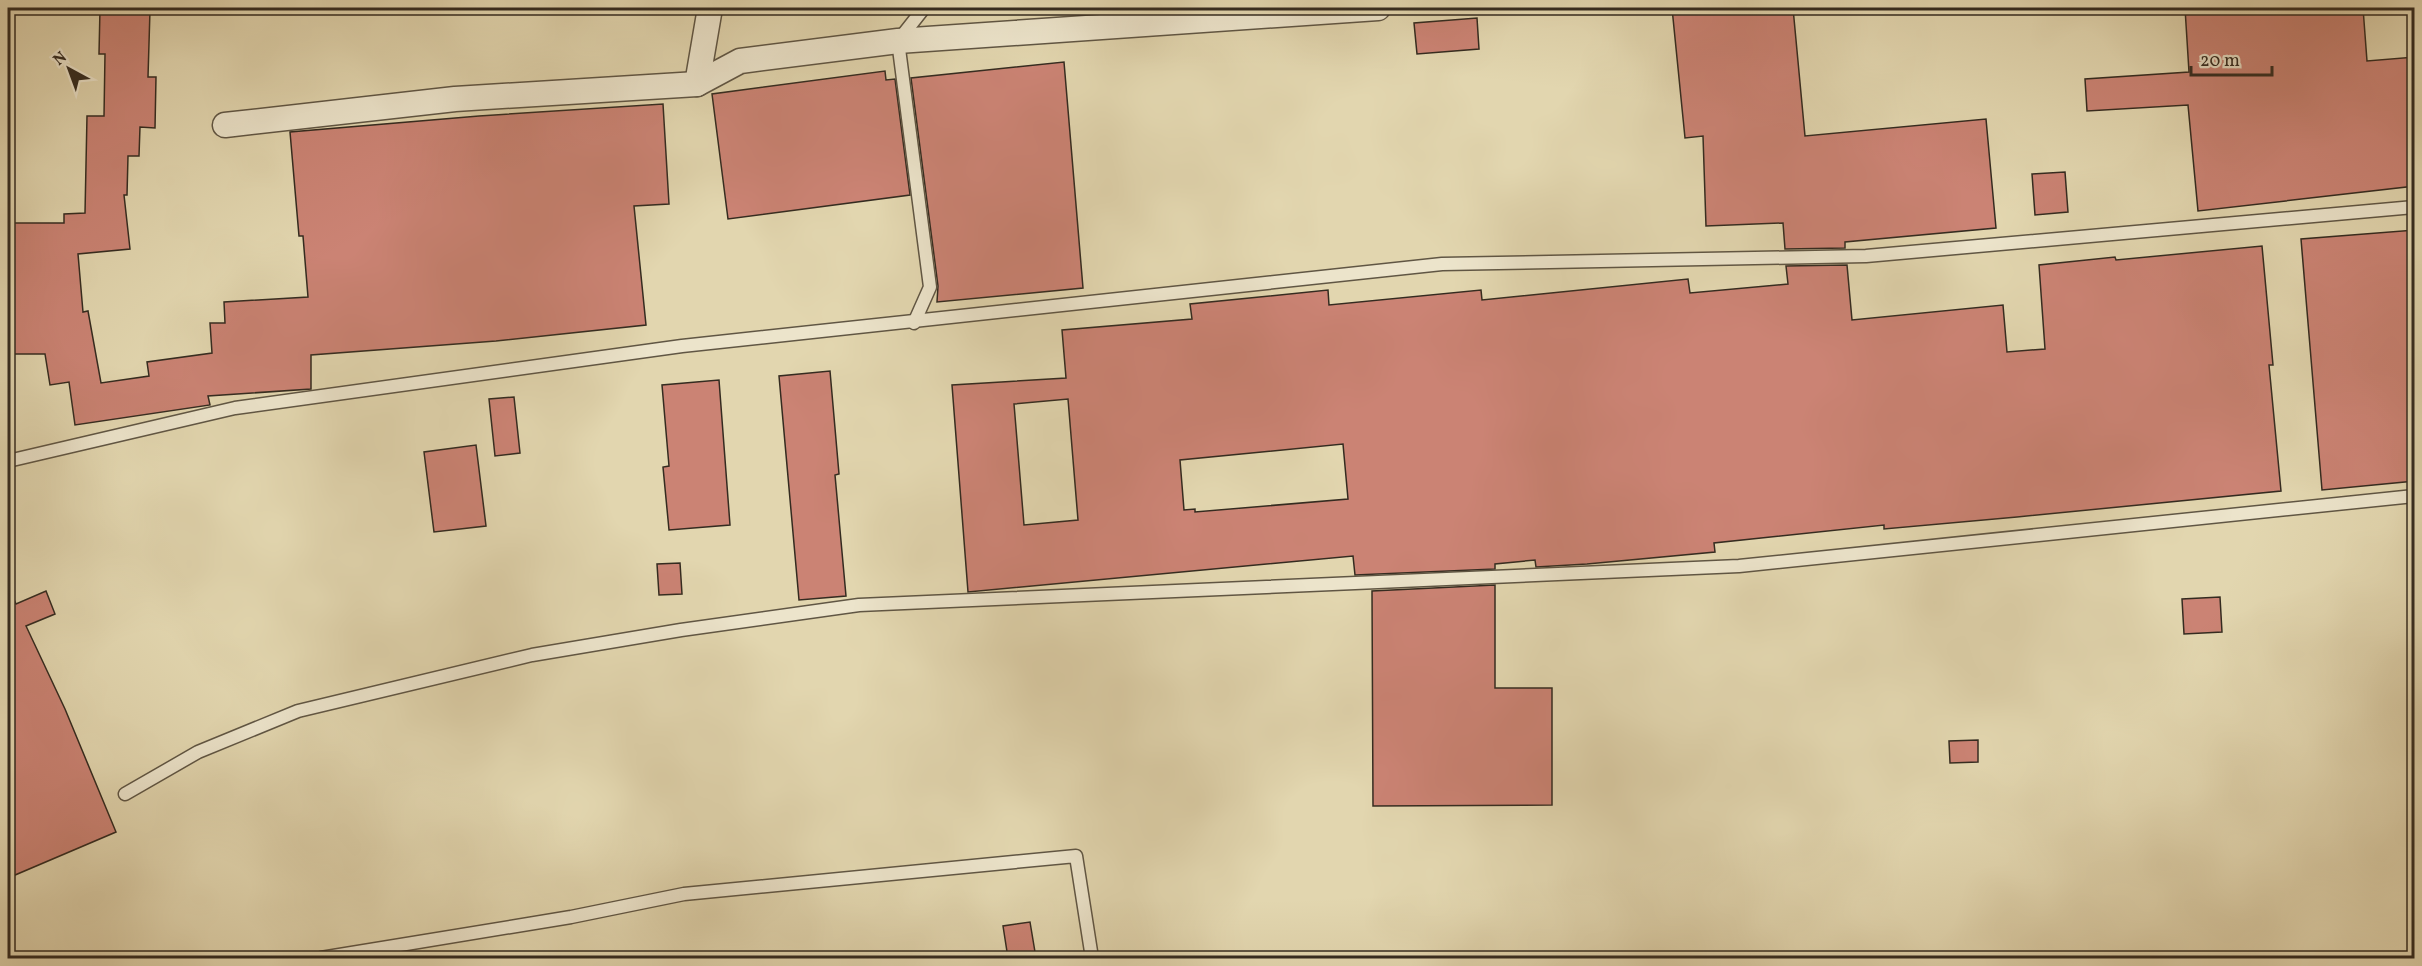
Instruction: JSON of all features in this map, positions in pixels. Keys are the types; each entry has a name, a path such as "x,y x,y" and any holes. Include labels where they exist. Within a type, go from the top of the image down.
{"street":[{"path":"697,84 710,8"},
{"path":"225,125 455,99 697,84 740,61 898,41 1378,8"}],"lane":[{"path":"914,322 930,287 898,41 924,8"},
{"path":"8,461 234,408 682,346 1442,264 1866,256 2415,207"},
{"path":"125,794 198,752 298,711 532,656 681,630 859,605 1739,566 2415,496"},
{"path":"321,958 572,917 684,894 1076,856 1092,958"}],"building":[{"path":"1672,8 1793,8 1805,136 1986,119 1996,228 1845,242 1845,248 1785,249 1783,223 1706,226 1703,136 1685,138"},
{"path":"2185,8 2363,8 2367,61 2415,57 2415,186 2198,211 2188,105 2087,111 2085,79 2189,72"},
{"path":"100,9 150,10 148,77 156,77 155,128 140,127 139,156 128,156 127,195 124,195 130,249 78,254 83,312 88,311 101,383 149,376 147,362 212,353 210,323 225,323 224,302 308,297 303,236 299,236 290,132 479,116 663,104 669,204 634,206 646,325 496,341 311,355 311,389 208,396 210,405 75,425 69,382 50,385 45,354 8,354 8,223 64,223 64,214 85,213 87,116 104,116 105,54 99,54"},
{"path":"1477,18 1479,49 1417,54 1414,23"},
{"path":"1064,62 1083,288 937,302 938,286 911,78"},
{"path":"885,71 886,80 895,79 910,195 728,219 712,94"},
{"path":"2065,172 2068,212 2035,215 2032,174"},
{"path":"2415,230 2415,481 2322,490 2301,239"},
{"path":"2262,246 2273,365 2269,365 2281,491 1884,529 1884,525 1714,543 1715,552 1587,564 1536,567 1535,560 1495,564 1495,569 1355,575 1353,556 968,592 952,385 1066,378 1062,330 1192,319 1190,304 1328,290 1329,305 1481,290 1482,300 1688,279 1690,293 1788,284 1786,266 1847,265 1852,320 2003,305 2007,352 2045,349 2039,265 2115,257 2116,260","holes":["1068,399 1078,520 1024,525 1014,404","1343,444 1348,499 1195,512 1195,509 1184,510 1180,460"]},
{"path":"830,371 839,474 835,475 846,596 799,600 779,376"},
{"path":"719,380 730,525 669,530 663,467 669,466 662,385"},
{"path":"514,397 520,453 495,456 489,399"},
{"path":"476,445 486,526 434,532 424,452"},
{"path":"680,563 682,594 659,595 657,564"},
{"path":"8,585 16,604 46,591 55,614 26,626 65,709 116,832 8,878"},
{"path":"1495,585 1495,688 1552,688 1552,805 1373,806 1372,591"},
{"path":"2220,597 2222,632 2184,634 2182,599"},
{"path":"1978,740 1978,762 1950,763 1949,741"},
{"path":"1030,922 1036,958 1008,958 1003,926"}]}
